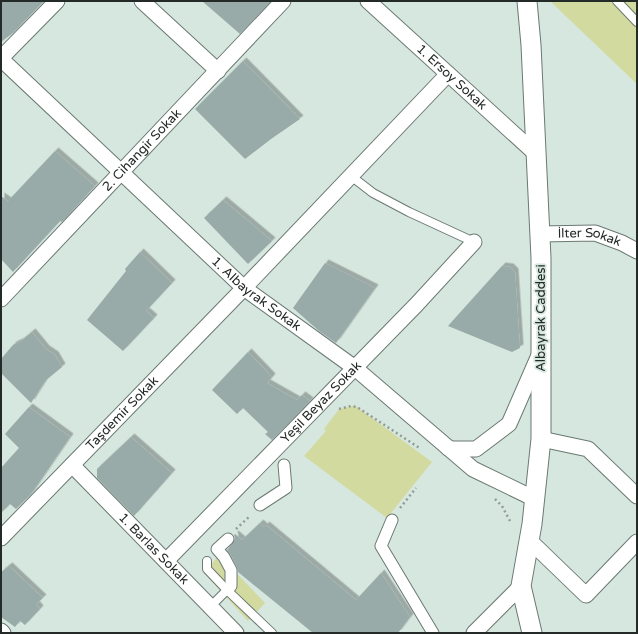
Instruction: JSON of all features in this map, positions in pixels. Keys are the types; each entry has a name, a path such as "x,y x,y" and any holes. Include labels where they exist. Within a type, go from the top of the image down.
{"street":[{"path":"1,58 57,1"},
{"path":"142,1 218,71"},
{"name":"2. Cihangir Sokak","path":"4,290 121,172 283,1"},
{"name":"1. Ersoy Sokak","path":"368,1 535,153"},
{"name":"Albayrak Caddesi","path":"527,1 531,45 541,266 541,439 532,524 521,586 532,633"},
{"name":"1. Albayrak Sokak","path":"1,58 244,288 355,368 473,469 535,499"},
{"name":"Taşdemir Sokak","path":"1,538 244,288 448,74"},
{"name":"İlter Sokak","path":"539,234 594,233 622,243 637,251"},
{"name":"Yeşil Beyaz Sokak","path":"166,561 418,304 474,242"},
{"path":"448,448 476,449 509,424 541,350"},
{"path":"541,439 588,449 637,496"},
{"name":"1. Barlas Sokak","path":"72,465 236,633"},
{"path":"260,505 286,488 284,465"},
{"path":"392,520 381,546 433,633"},
{"path":"227,590 231,586 230,570 224,557 217,549 228,539"},
{"path":"529,540 586,595 637,542"},
{"path":"474,633 521,586"}],"lane":[{"path":"616,1 637,22"},
{"path":"351,176 373,193 474,242"},
{"path":"207,561 207,569 272,633"},
{"path":"210,607 227,590"}],"path":[{"path":"392,520 416,488"},
{"path":"228,539 260,505"}],"green space":[{"path":"637,1 637,84 551,2"},
{"path":"353,406 357,407 432,462 387,518 304,456 326,431 324,429 339,409"},
{"path":"219,555 265,603 248,621 204,573"}],"building":[{"path":"1,1 44,1 13,33 1,42"},
{"path":"202,1 271,1 240,34"},
{"path":"243,61 300,119 245,159 195,109"},
{"path":"55,151 95,186 13,272 1,259 1,196 8,201"},
{"path":"223,200 272,241 248,264 204,218"},
{"path":"140,252 172,283 146,311 154,318 123,351 87,320 126,271 125,269"},
{"path":"325,263 375,288 336,343 319,331 293,308"},
{"path":"502,266 510,267 515,272 520,348 512,352 448,326"},
{"path":"32,332 46,349 55,355 62,367 45,381 31,403 1,373 1,359 13,345 21,341"},
{"path":"248,352 272,377 267,383 297,400 302,395 310,401 272,440 265,434 268,432 243,408 237,414 212,390"},
{"path":"29,407 70,437 31,494 16,509 10,504 1,513 1,468 19,448 5,434"},
{"path":"131,437 172,473 134,516 97,478 97,469"},
{"path":"260,523 264,527 266,525 356,600 381,573 410,617 398,633 313,633 238,572 237,567 227,550 234,541 235,534 242,540"},
{"path":"9,566 43,598 36,604 40,609 25,625 20,621 15,627 1,617 1,572"}]}
